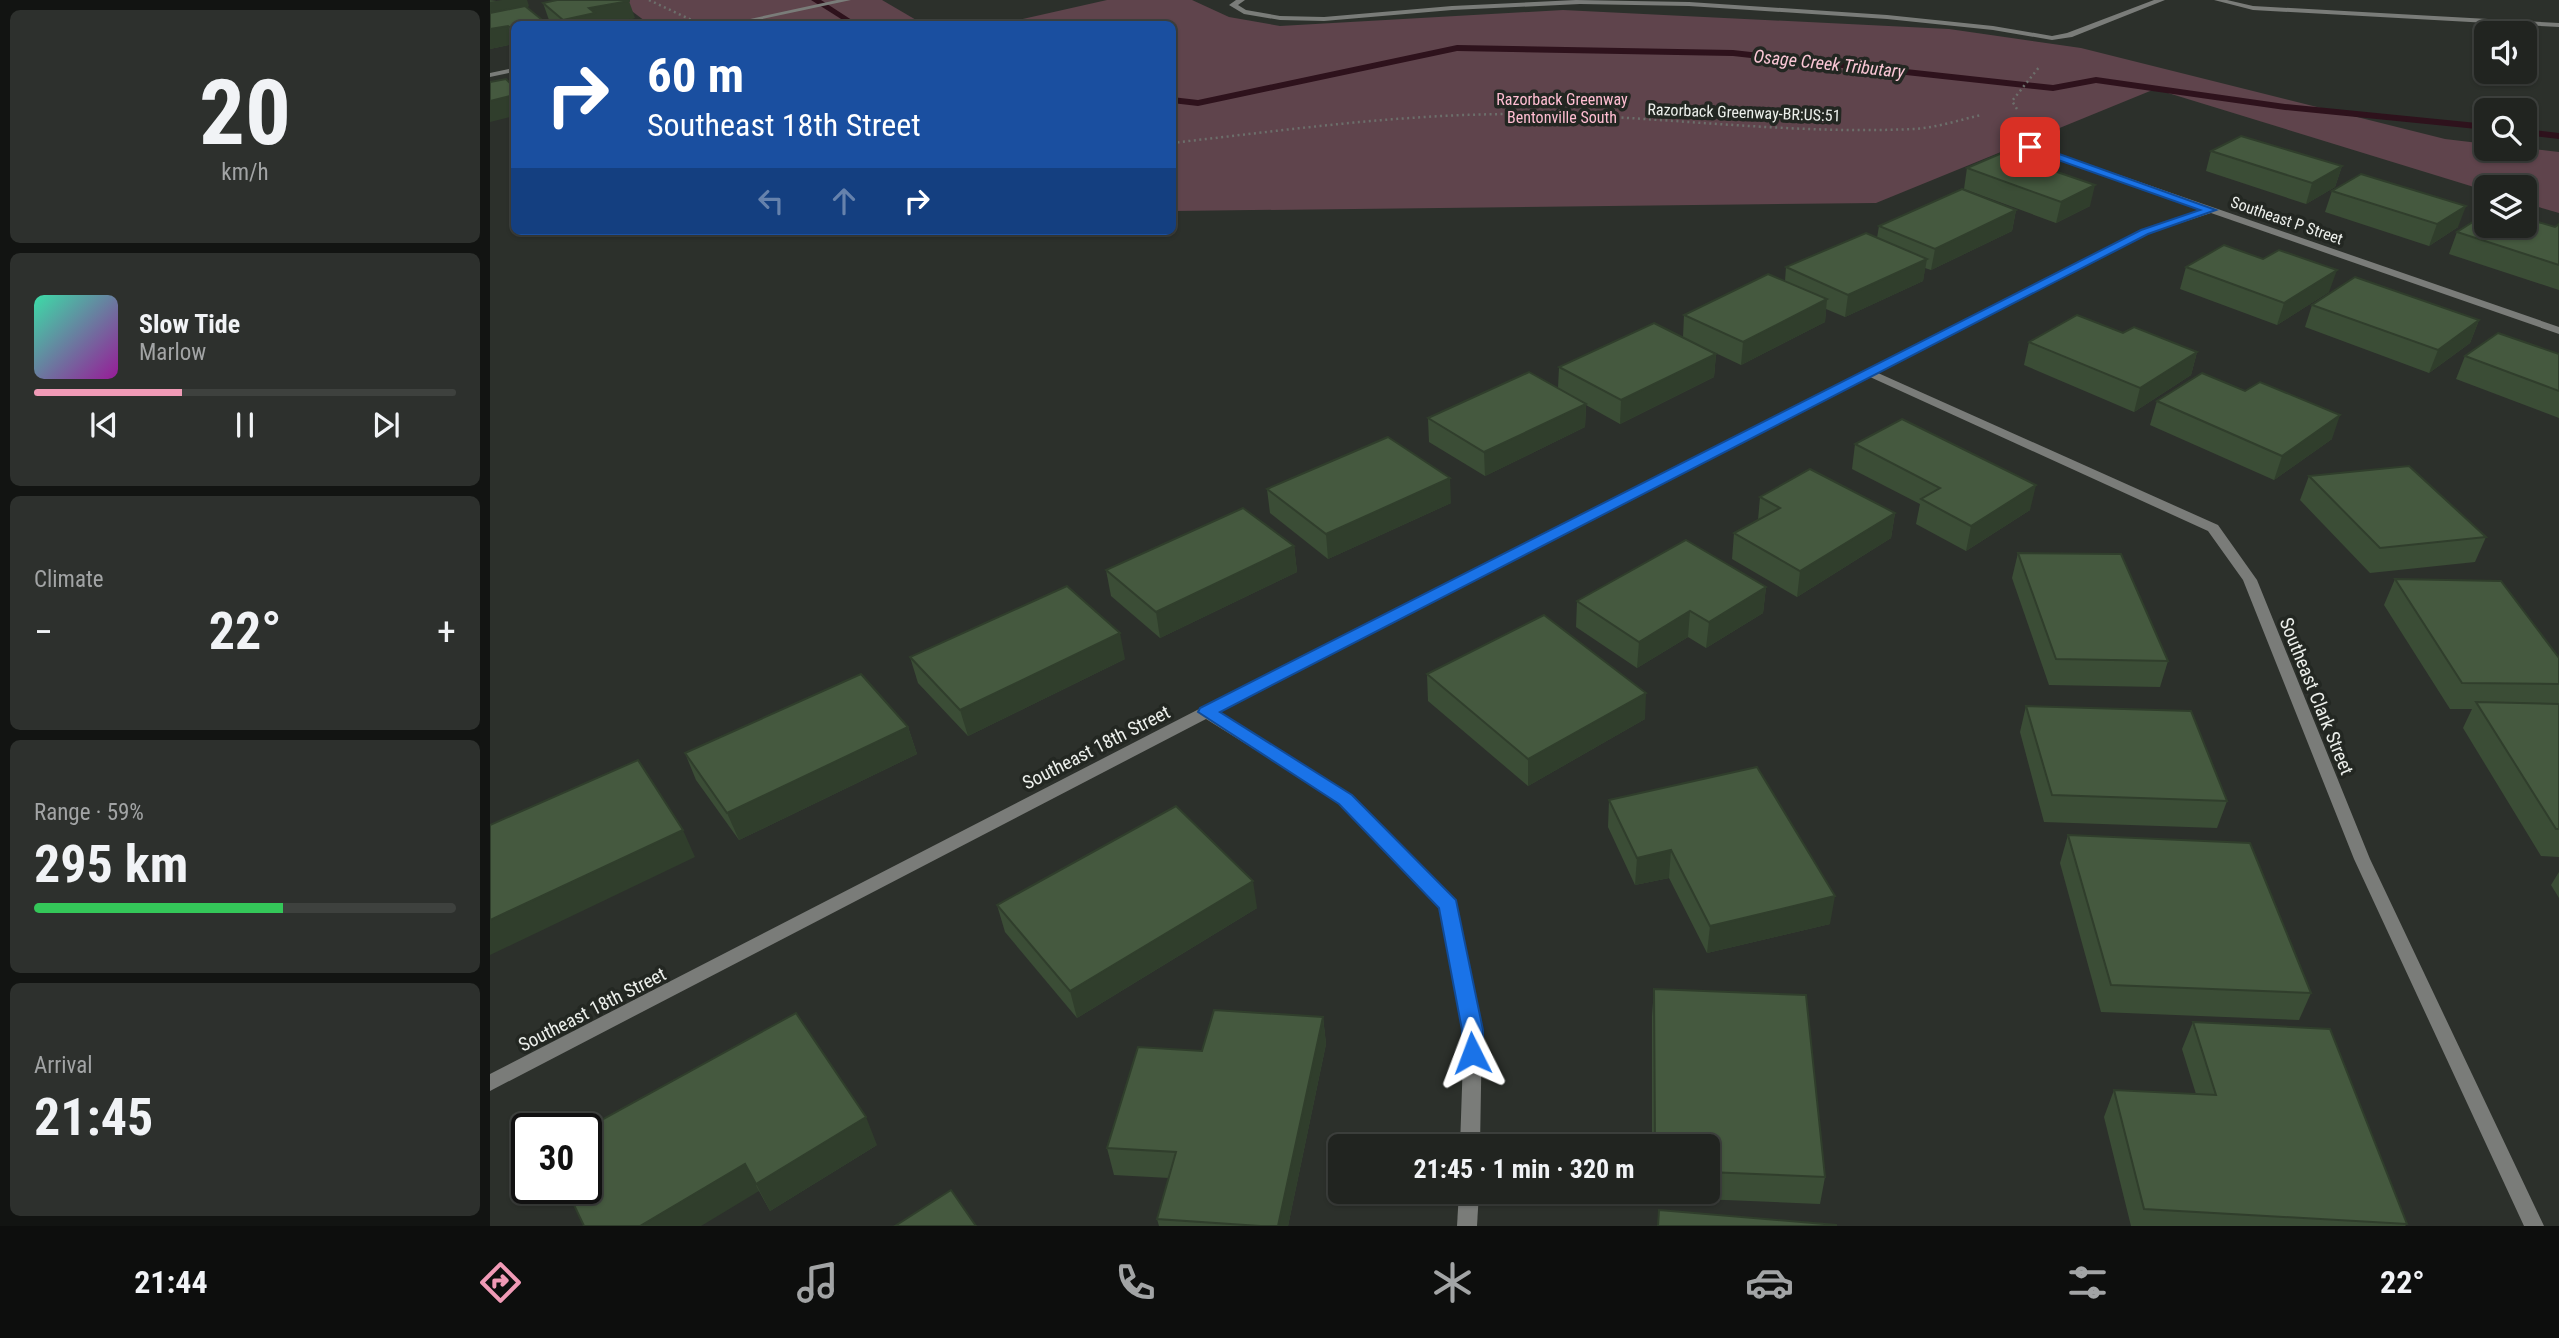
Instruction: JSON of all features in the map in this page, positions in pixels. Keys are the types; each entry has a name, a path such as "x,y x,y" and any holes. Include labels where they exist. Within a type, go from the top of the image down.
{"street":[{"path":"746,21 847,0"},
{"path":"1241,0 1233,5 1244,12 1280,18 1324,19 1580,2 1689,4 1887,17 1993,27 2052,38 2069,35 2161,0"},
{"path":"2218,0 2253,8 2559,25"},
{"path":"490,75 511,71"},
{"name":"Southeast P Street","path":"2004,138 2559,331"},
{"name":"Southeast 18th Street","path":"490,1083 1206,712 2144,232 2211,210"},
{"name":"Southeast Clark Street","path":"1870,373 2213,528 2250,580 2362,859 2535,1226"},
{"path":"1206,712 1346,799 1449,905 1473,1030 1470,1134"},
{"path":"1467,1226 1468,1204"}],"path":[{"path":"649,0 694,21"},
{"path":"2008,113 2020,112 2012,101 2044,60"},
{"name":"Razorback Greenway-BR:US:51","path":"1176,143 1367,120 1422,117 1517,114 1802,128 1916,129 1982,115"}],"green space":[{"path":"617,0 882,0 918,21 645,21"},
{"name":"Razorback Greenway Bentonville South","path":"1107,0 1192,0 1229,17 1280,26 1563,10 1949,29 2081,48 2445,139 2474,142 2474,161 2537,161 2537,149 2559,152 2559,213 2537,207 2537,175 2474,175 2474,187 2155,89 1876,203 1176,211 1176,21 1013,21"}],"building":[{"path":"557,0 629,1 589,8 595,13 563,20 543,3"},
{"path":"525,6 544,21 511,21 511,28 508,26 490,29 490,13"},
{"path":"506,79 511,84 511,96 490,101 490,82"},
{"path":"2241,136 2342,166 2312,183 2211,151"},
{"path":"2002,153 2095,185 2061,202 1967,168"},
{"path":"2361,174 2466,206 2437,224 2332,191"},
{"path":"1962,189 2016,210 1935,249 1879,226"},
{"path":"2474,221 2474,238 2457,232"},
{"path":"2537,222 2555,227 2559,224 2559,265 2476,238 2537,238"},
{"path":"1866,233 1927,259 1848,295 1786,267"},
{"path":"2224,245 2263,259 2279,250 2337,270 2284,303 2186,267"},
{"path":"1768,274 1827,299 1743,342 1684,315"},
{"path":"2355,277 2479,320 2438,350 2312,305"},
{"path":"2077,315 2123,333 2134,327 2197,352 2140,388 2029,342"},
{"path":"1654,323 1716,354 1621,400 1559,367"},
{"path":"2498,333 2559,354 2559,391 2465,356"},
{"path":"1529,372 1586,404 1484,452 1428,418"},
{"path":"2202,373 2245,391 2260,382 2340,415 2282,456 2157,401"},
{"path":"1902,419 2036,485 1971,526 1921,499 1940,488 1855,444"},
{"path":"1388,437 1450,478 1326,534 1267,489"},
{"path":"2409,466 2486,537 2380,548 2309,476"},
{"path":"1810,469 1895,513 1800,571 1734,533 1780,508 1760,497"},
{"path":"1243,508 1294,546 1156,612 1106,570"},
{"path":"1686,540 1766,587 1709,622 1690,611 1639,642 1577,601"},
{"path":"2018,553 2121,554 2168,661 2056,659"},
{"path":"2395,579 2501,581 2559,658 2559,684 2462,683"},
{"path":"1067,586 1120,633 960,710 910,657"},
{"path":"1544,615 1646,693 1528,759 1427,674"},
{"path":"861,674 908,727 727,813 685,753"},
{"path":"2476,702 2559,704 2559,829 2556,829"},
{"path":"2026,706 2191,711 2227,801 2052,795"},
{"path":"638,760 683,830 490,920 490,825"},
{"path":"1757,767 1835,896 1710,926 1671,850 1637,858 1609,800"},
{"path":"1176,806 1253,881 1070,991 997,905"},
{"path":"2068,835 2250,843 2311,993 2111,985"},
{"path":"1654,989 1806,995 1825,1177 1720,1173 1720,1134 1655,1134"},
{"path":"1214,1010 1323,1017 1278,1226 1157,1219 1176,1152 1107,1148 1138,1047 1202,1051"},
{"path":"796,1013 866,1117 756,1184 745,1164 640,1226 584,1226 574,1204 602,1204 602,1120"},
{"path":"2193,1022 2330,1029 2407,1224 2144,1209 2114,1090 2216,1095"},
{"path":"951,1190 976,1226 895,1226"},
{"path":"1659,1210 1836,1225 1836,1226 1658,1226"}],"waterway":[{"name":"Osage Creek Tributary","path":"815,0 849,21"},
{"name":"Osage Creek Tributary","path":"1176,100 1198,103 1457,48 1733,53 2053,88 2096,80 2285,107 2474,126"},
{"name":"Osage Creek Tributary","path":"2537,133 2559,136"}],"route":[{"path":"1472,1053 1473,1030 1449,905 1346,799 1206,712 2144,232 2211,210 2030,147"}]}
